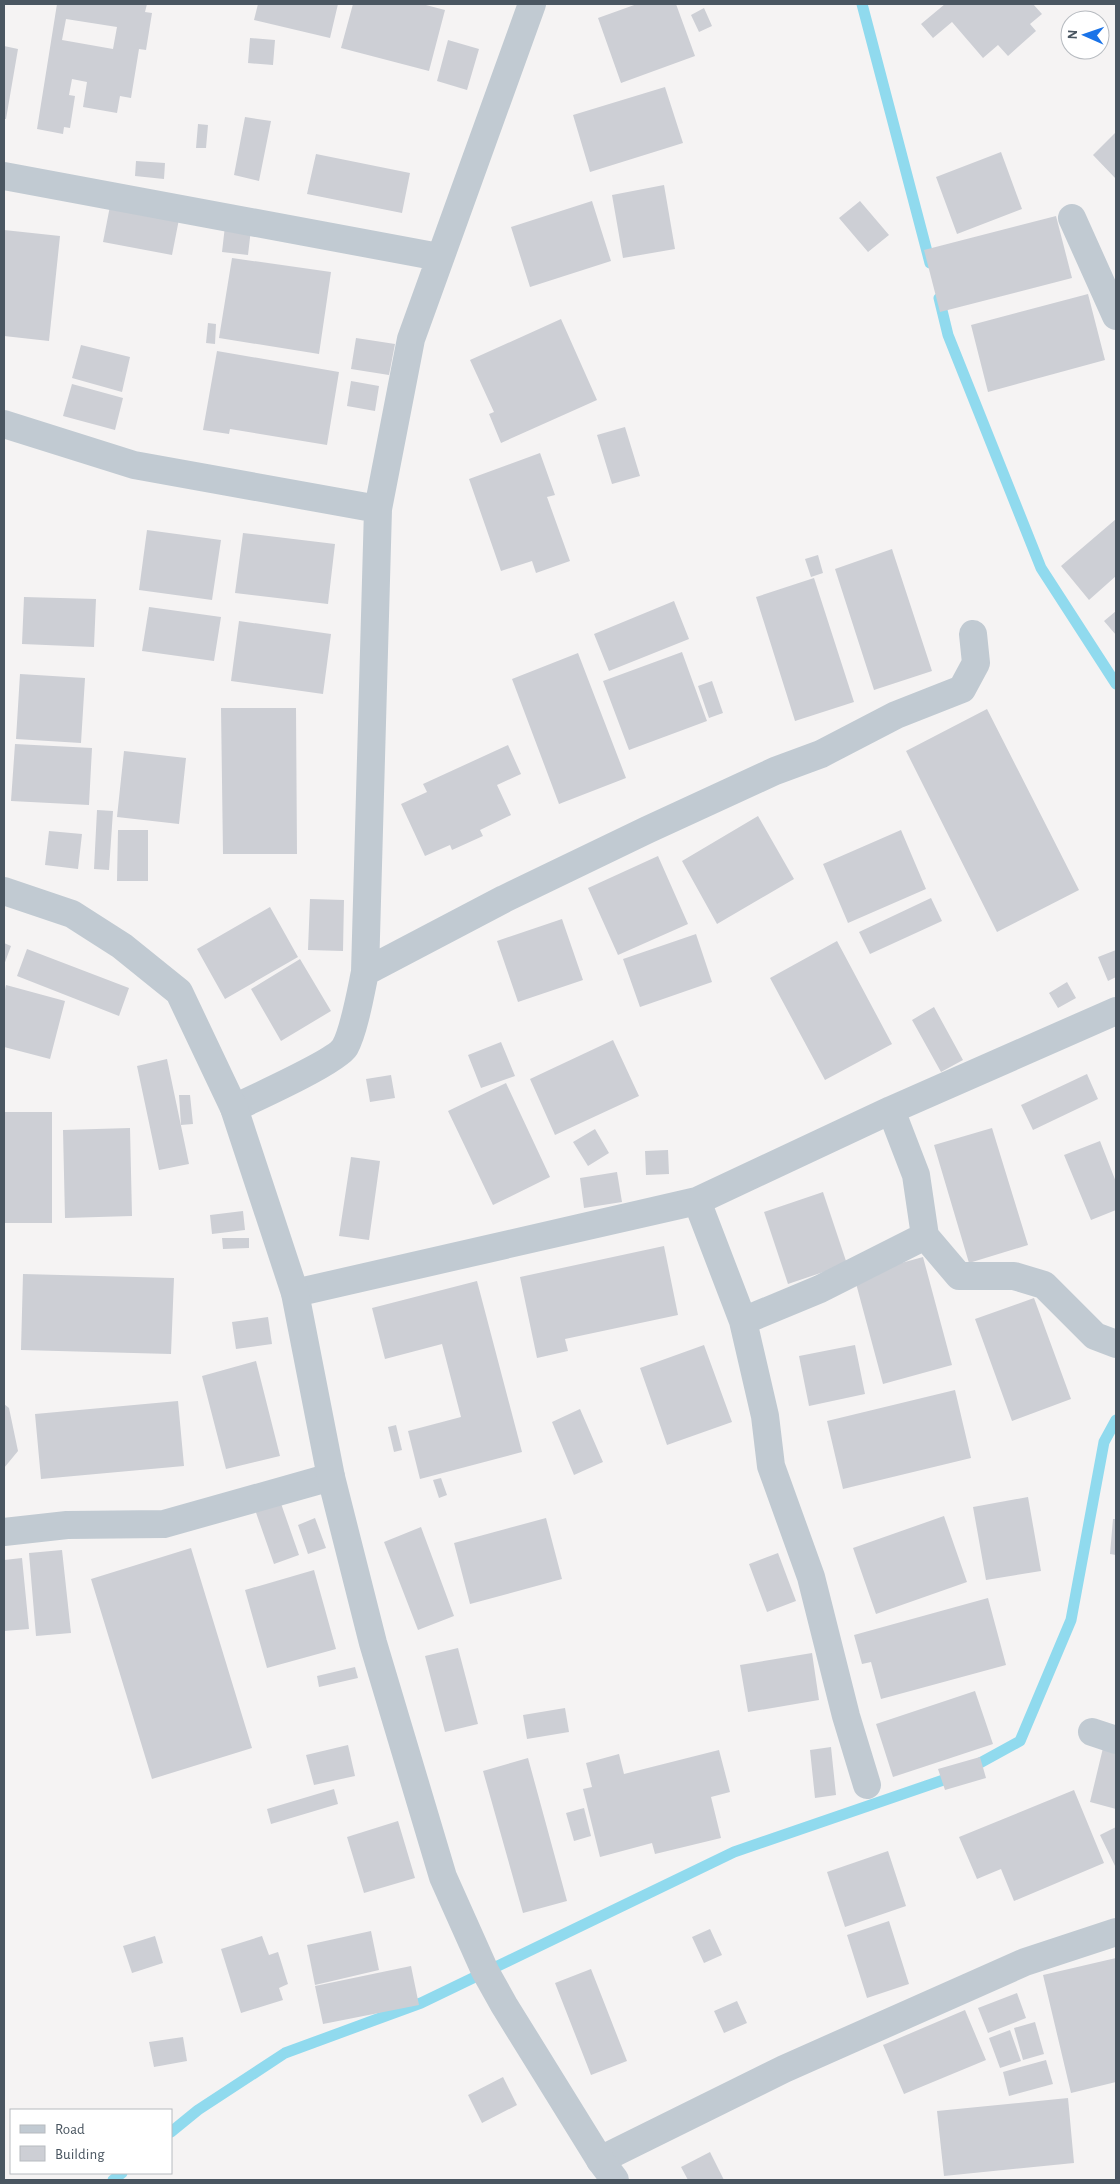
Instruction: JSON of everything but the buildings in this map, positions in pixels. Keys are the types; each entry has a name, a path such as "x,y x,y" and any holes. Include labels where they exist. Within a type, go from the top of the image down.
{"street":[{"path":"234,1108 318,1067 345,1048 365,972 378,509 411,339 439,257 532,4"},
{"path":"4,176 439,257"},
{"path":"1072,218 1116,316"},
{"path":"4,424 134,465 378,509"},
{"path":"365,972 504,899 647,830 775,771 821,754 896,716 962,689 976,663 973,634"},
{"path":"4,891 72,914 122,946 179,992 234,1108 295,1293 331,1477 373,1643 443,1877 485,1971 504,2005 607,2170 784,2070 1026,1962 1116,1932"},
{"path":"295,1293 697,1201 891,1110 1116,1011"},
{"path":"891,1110 916,1175 925,1236 959,1276 1014,1276 1044,1285 1095,1336 1116,1344"},
{"path":"697,1201 743,1322 765,1416 771,1466 811,1577 846,1716 867,1785"},
{"path":"743,1322 820,1289 925,1236"},
{"path":"4,1532 67,1525 164,1524 331,1477"}],"waterway":[{"path":"862,4 930,263"},
{"path":"939,298 948,335 1041,568 1116,684"},
{"path":"969,1769 1020,1741 1071,1620 1104,1442 1116,1420"},
{"path":"172,2131 198,2110 285,2053 421,2003 734,1852 955,1776"},
{"path":"113,2180 121,2174"}]}
